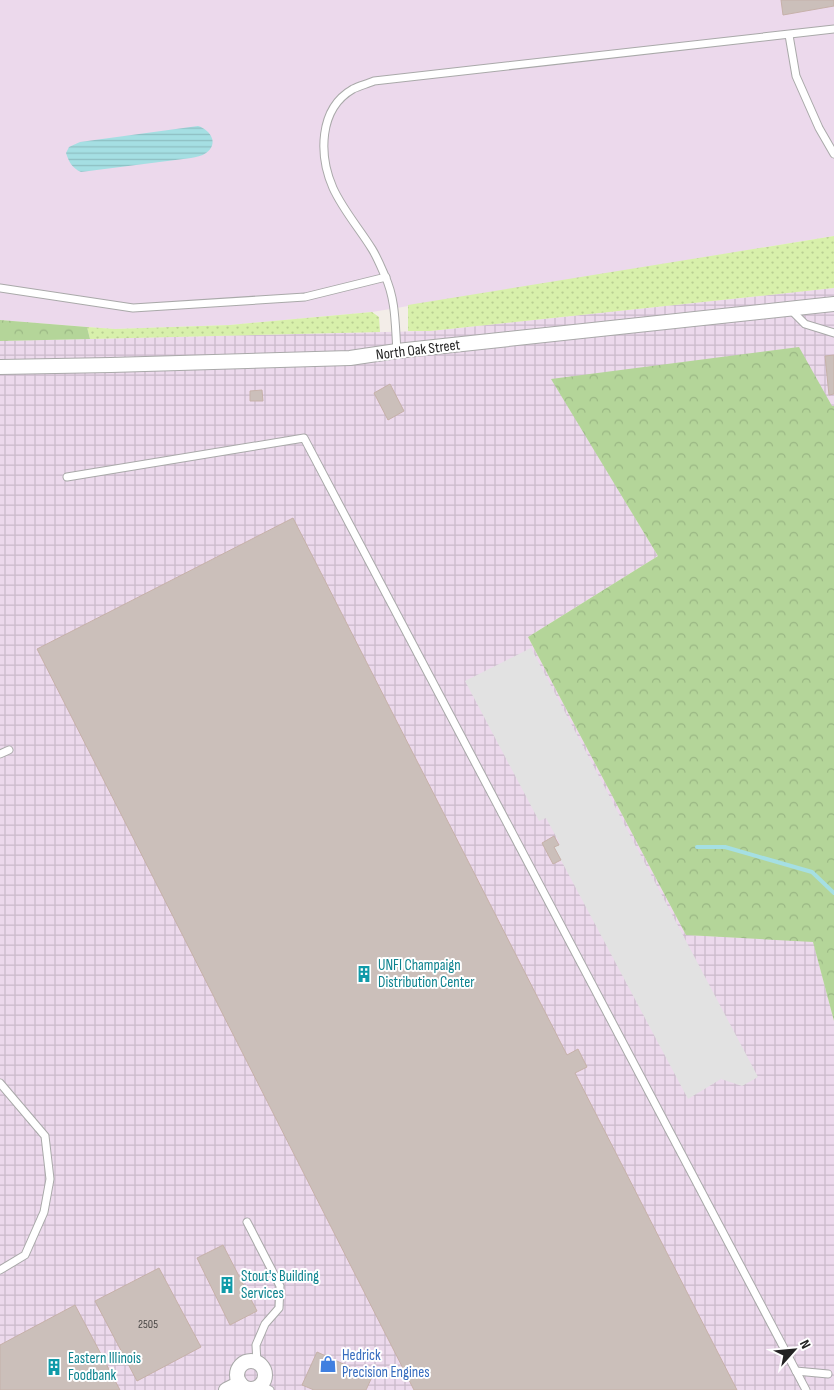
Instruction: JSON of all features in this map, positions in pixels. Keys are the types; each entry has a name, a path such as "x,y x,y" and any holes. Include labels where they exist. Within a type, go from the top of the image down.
{"street":[{"name":"North Oak Street","path":"0,367 350,358 398,351 834,304"},
{"path":"248,1361 257,1362 265,1373 263,1382 265,1388 247,1388 240,1383 238,1374 241,1366 248,1361"},
{"path":"226,1390 240,1383"}],"lane":[{"path":"398,351 394,305 386,278 372,249 340,202 326,169 324,132 331,112 343,97 353,89 374,81 834,29"},
{"path":"789,34 796,76 819,128 834,154"},
{"path":"0,288 133,308 304,296 386,278"},
{"path":"789,308 805,324 834,333"},
{"path":"67,477 304,438 806,1390"},
{"path":"0,754 9,750"},
{"path":"0,1083 45,1136 50,1179 44,1212 25,1255 0,1270"},
{"path":"247,1222 280,1286 279,1308 265,1324 256,1345 257,1362"},
{"path":"796,1371 828,1374"}],"shaded area":[{"path":"0,0 834,0 834,236 372,312 230,325 114,329 0,320"},
{"path":"834,288 834,406 552,379 658,556 528,637 686,935 813,941 834,1021 834,1390 0,1390 0,341 430,331"},
{"path":"531,648 758,1077 742,1086 721,1079 688,1099 554,847 560,844 546,818 539,821 465,681"}],"green space":[{"path":"834,236 834,288 430,331 408,331 408,305"},
{"path":"372,312 379,317 380,332 90,339 87,327 115,329 230,325"},
{"path":"0,320 87,327 90,339 0,341"},
{"path":"799,347 832,406 834,406 834,1021 813,942 686,935 528,637 658,556 551,379"}],"water":[{"path":"198,126 210,134 213,142 210,149 201,156 81,172 71,164 66,153 69,147 80,142"}],"building":[{"path":"781,0 834,0 834,6 783,15"},
{"path":"834,355 834,394 829,395 825,356"},
{"path":"390,384 404,411 388,420 374,393"},
{"path":"262,390 263,401 250,401 250,391"},
{"name":"UNFI Champaign Distribution Center","path":"293,518 567,1055 578,1049 587,1067 575,1073 737,1390 414,1390 37,649"},
{"path":"554,836 559,845 554,847 561,860 553,864 542,843"},
{"name":"Stout's Building Services","path":"223,1245 257,1311 230,1325 197,1258"},
{"path":"159,1268 201,1347 137,1381 95,1301"},
{"name":"Eastern Illinois Foodbank","path":"75,1305 120,1390 0,1390 0,1345"},
{"name":"Hedrick Precision Engines","path":"317,1352 372,1377 366,1390 314,1390 302,1385"}],"waterway":[{"path":"697,847 725,847 812,872 834,893"}],"place":[{"name":"UNFI Champaign Distribution Center","path":"364,974"},
{"name":"Stout's Building Services","path":"227,1285"},
{"name":"Hedrick Precision Engines","path":"328,1364"},
{"name":"Eastern Illinois Foodbank","path":"54,1367"}]}
